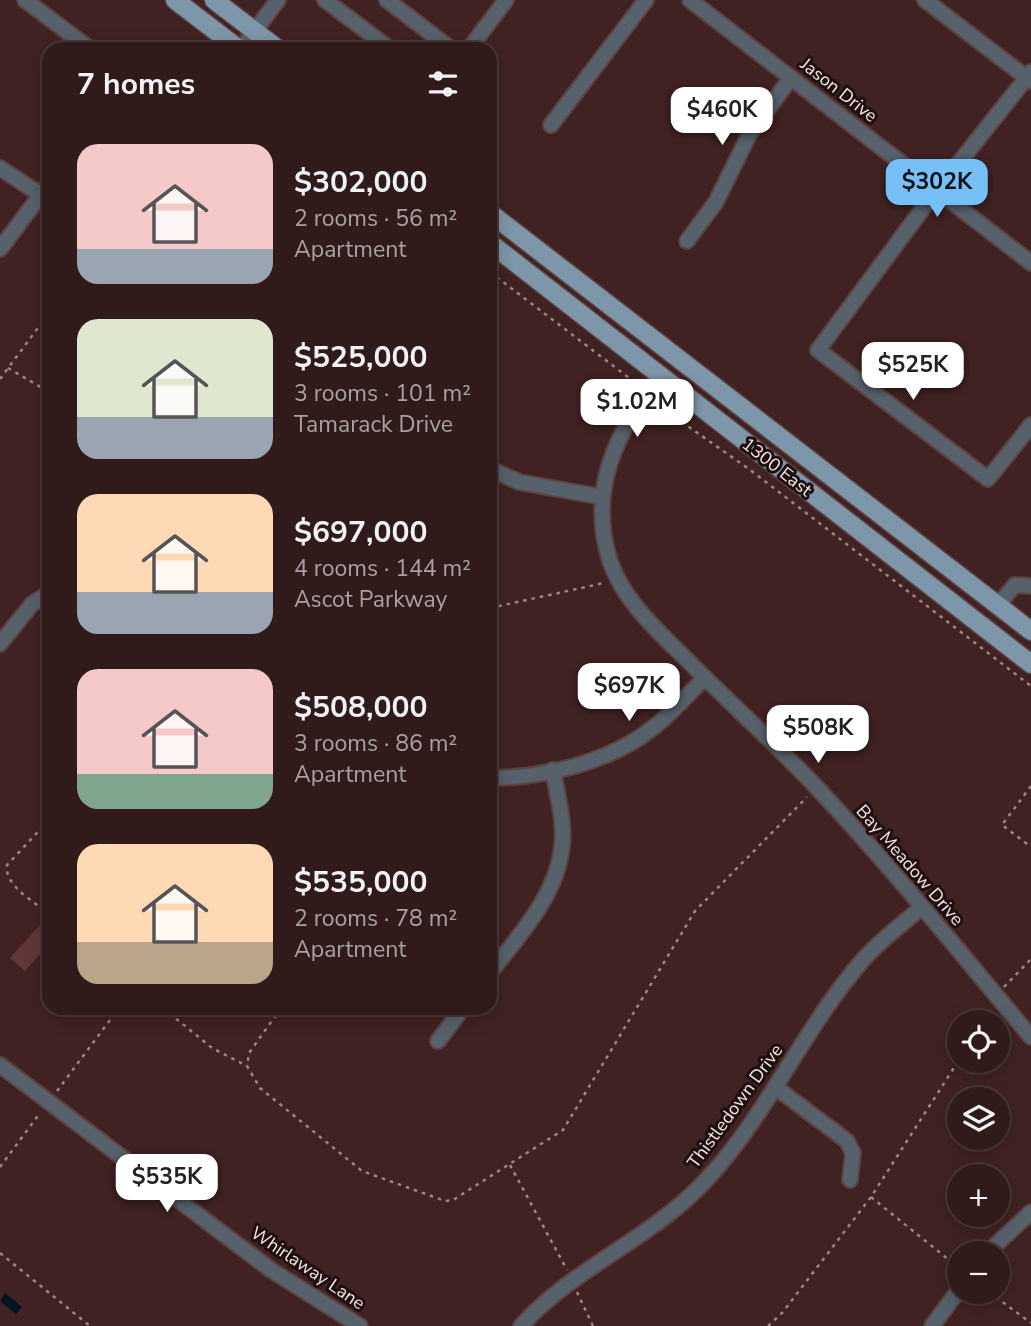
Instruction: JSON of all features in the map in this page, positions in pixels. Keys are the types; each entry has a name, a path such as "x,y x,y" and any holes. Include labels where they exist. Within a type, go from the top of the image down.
{"main road":[{"path":"175,0 231,42"},
{"path":"214,0 269,42"},
{"name":"1300 East","path":"497,218 1031,631"},
{"name":"1300 East","path":"497,248 1031,664"},
{"path":"659,375 678,371 743,418 775,433"}],"street":[{"path":"25,0 81,42"},
{"path":"246,42 278,0"},
{"path":"325,0 381,42"},
{"path":"387,0 443,42"},
{"path":"474,42 506,0"},
{"path":"551,125 646,0"},
{"name":"Jason Drive","path":"690,0 1031,263"},
{"path":"925,0 1029,77 938,191 818,350 988,479 1031,425"},
{"path":"687,241 726,185 750,133 791,78"},
{"path":"0,168 42,189"},
{"path":"0,249 42,194"},
{"name":"Bay Meadow Drive","path":"659,375 624,426 614,449 602,497 605,540 618,580 648,621 817,789 1031,1037"},
{"path":"497,472 519,482 602,497"},
{"path":"997,606 1016,585 1031,586"},
{"path":"0,644 32,604 42,598"},
{"path":"497,777 553,770 589,761 623,747 654,728 705,678"},
{"path":"497,964 543,902 556,875 563,845 553,770"},
{"name":"Thistledown Drive","path":"521,1326 546,1301 656,1226 684,1203 732,1150 862,961 921,908"},
{"path":"438,1041 458,1015"},
{"name":"Whirlaway Lane","path":"0,1065 271,1270 360,1326"},
{"path":"775,1087 847,1141 853,1153 850,1180"},
{"path":"1000,1241 1031,1212"},
{"path":"932,1326 948,1304"}],"path":[{"path":"497,277 648,391 689,427 749,469 1031,686"},
{"path":"0,379 42,322"},
{"path":"8,368 42,388"},
{"path":"497,606 618,580"},
{"path":"1031,786 1002,825 1031,847"},
{"path":"172,1015 221,1054 247,1066 260,1088 362,1171 445,1201 453,1200 563,1130 695,911 817,789"},
{"path":"42,828 7,865 6,871 13,883 42,908"},
{"path":"0,1167 114,1015"},
{"path":"247,1066 250,1053 276,1015"},
{"path":"768,1326 782,1313 872,1197 951,1073"},
{"path":"510,1165 573,1282 593,1326"},
{"path":"872,1197 947,1258"},
{"path":"0,1253 90,1326"},
{"path":"1005,1304 1031,1323"}],"shaded area":[{"path":"39,926 42,929 42,952 25,971 10,958"}],"water":[{"path":"5,1293 22,1307 16,1314 0,1301"}]}
